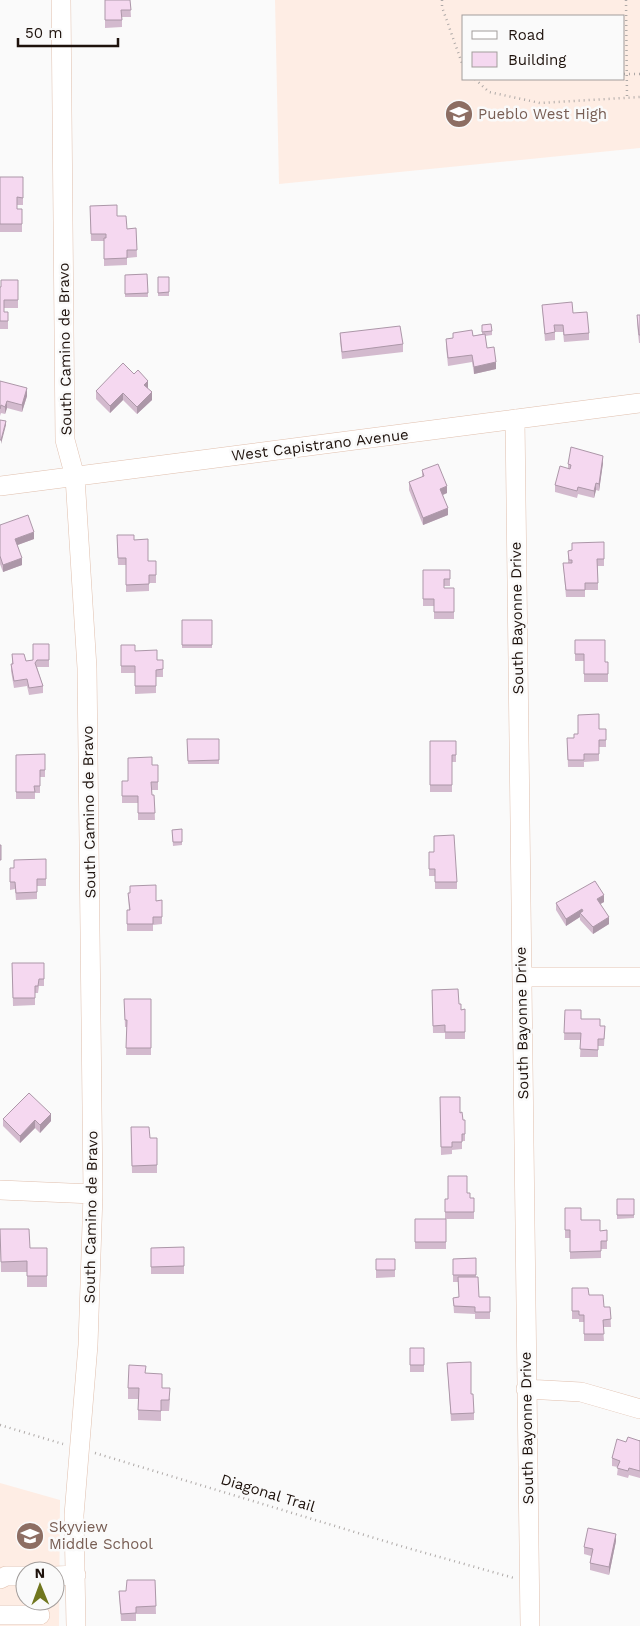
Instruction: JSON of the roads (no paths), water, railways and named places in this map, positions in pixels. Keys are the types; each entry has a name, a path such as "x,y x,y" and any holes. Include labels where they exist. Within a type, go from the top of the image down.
{"street":[{"name":"South Camino de Bravo","path":"61,0 65,440 75,477 87,668 93,1194 88,1345 78,1448 74,1515 76,1626"},
{"name":"West Capistrano Avenue","path":"0,486 640,402"},
{"name":"South Bayonne Drive","path":"514,419 530,1626"},
{"path":"522,977 640,977"},
{"path":"0,1190 93,1194"},
{"path":"526,1389 581,1392 640,1409"},
{"path":"0,1579 6,1576 15,1576"},
{"path":"65,1576 76,1576"},
{"path":"0,1615 40,1615"}],"place":[{"name":"Pueblo West High","path":"459,114"},
{"name":"Skyview Middle School","path":"30,1536"}]}
